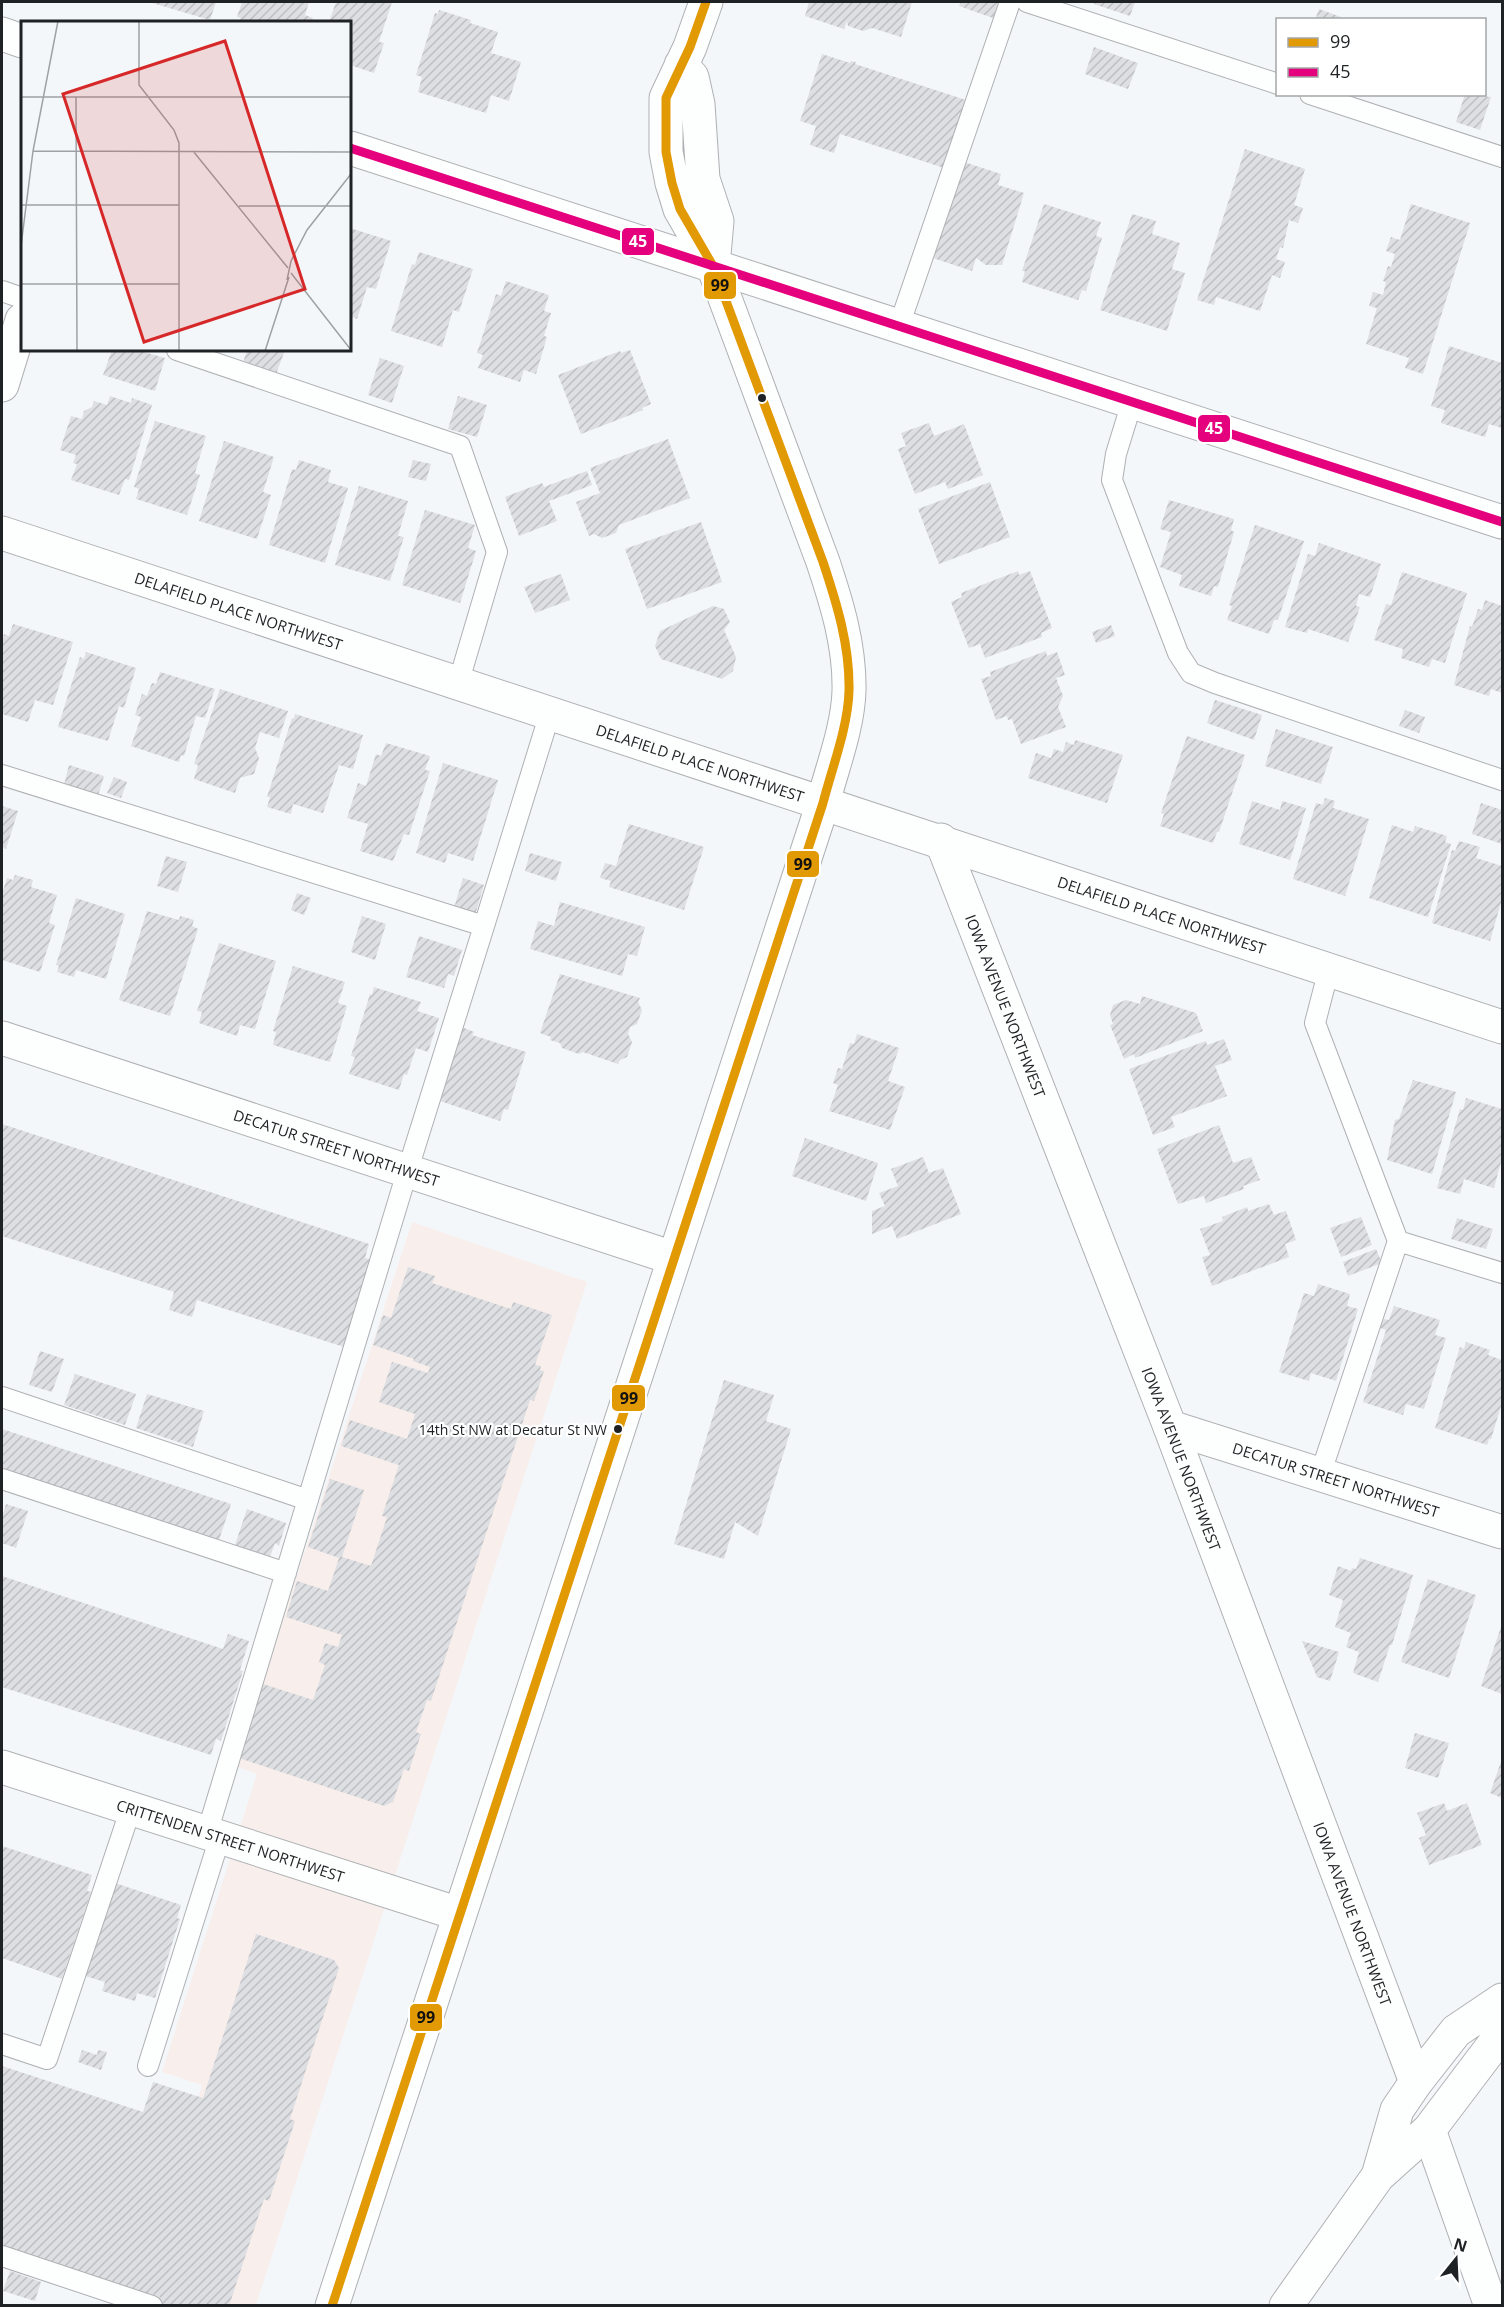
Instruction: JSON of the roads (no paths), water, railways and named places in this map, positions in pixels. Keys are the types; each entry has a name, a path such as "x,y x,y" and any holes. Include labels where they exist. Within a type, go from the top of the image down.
{"street":[{"path":"332,2306 823,803 842,735 849,693 847,651 839,610 713,266 680,209 672,183 666,153 666,98 696,33 706,2"},
{"path":"2,34 21,41"},
{"path":"351,148 1503,522"},
{"path":"2,386 21,323"},
{"name":"DELAFIELD PLACE NORTHWEST","path":"2,533 458,684 941,840 1503,1027"},
{"name":"IOWA AVENUE NORTHWEST","path":"941,840 1170,1427 1416,2082"},
{"name":"DECATUR STREET NORTHWEST","path":"2,1038 408,1169 673,1258"},
{"name":"DECATUR STREET NORTHWEST","path":"1170,1427 1503,1532"},
{"name":"CRITTENDEN STREET NORTHWEST","path":"2,1767 459,1914"},
{"path":"1378,2176 1397,2110 1416,2082 1456,2031 1503,2000"},
{"path":"1286,2306 1378,2176 1429,2130 1494,2044 1503,2023"},
{"path":"1429,2130 1491,2306"}],"lane":[{"path":"899,326 1010,2"},
{"path":"1027,2 1276,83"},
{"path":"1316,96 1503,158"},
{"path":"2,291 21,298"},
{"path":"180,351 460,446 497,552 458,684"},
{"path":"1132,402 1116,454 1112,480 1178,654 1191,673 1503,780"},
{"path":"148,2066 286,1573 408,1169 550,714"},
{"path":"2,775 484,926"},
{"path":"1320,1475 1398,1241 1315,1023 1329,969"},
{"path":"1398,1241 1503,1273"},
{"path":"2,1396 308,1500"},
{"path":"2,1479 286,1573"},
{"path":"2,2044 47,2060 131,1808"},
{"path":"2,2256 152,2306"}],"place":[{"name":"14th St NW at Decatur St NW","path":"618,1429"}]}
